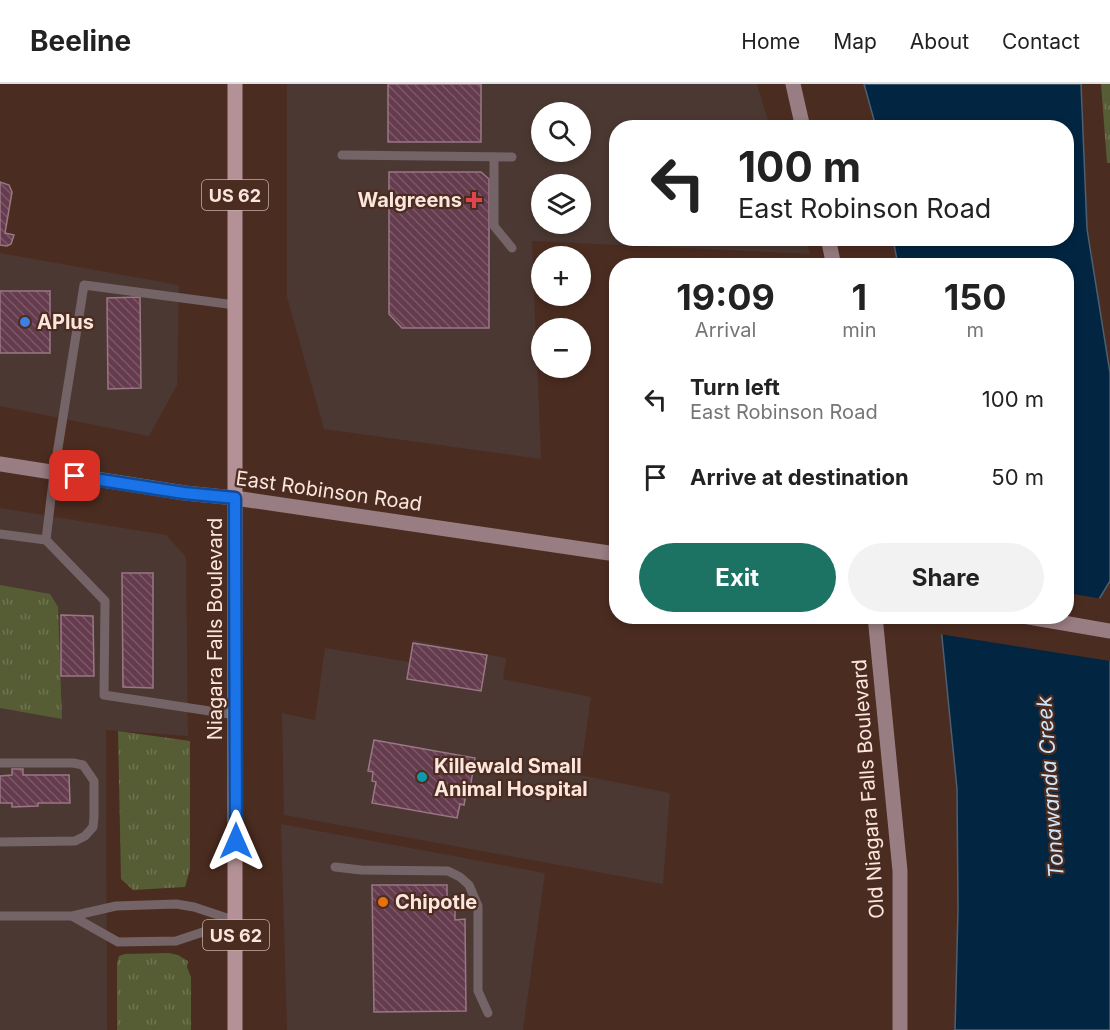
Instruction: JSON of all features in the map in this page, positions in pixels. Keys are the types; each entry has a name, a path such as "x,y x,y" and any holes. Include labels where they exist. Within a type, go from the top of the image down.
{"main road":[{"name":"Niagara Falls Boulevard","path":"235,84 235,1030"}],"street":[{"path":"793,84 801,120"},
{"name":"East Robinson Road","path":"0,464 184,493 235,498 609,553"},
{"name":"Old Niagara Falls Boulevard","path":"876,624 900,871 900,1030"},
{"path":"1068,624 1110,631"}],"lane":[{"path":"342,155 512,157"},
{"path":"494,157 494,226 512,248"},
{"path":"46,540 54,473 84,285 235,305"},
{"path":"0,534 46,540 105,601 104,695 236,715"},
{"path":"0,763 83,765 94,781 94,817 93,827 85,836 75,841 0,842"},
{"path":"335,867 361,870 448,871 469,885 478,906 478,991 488,1013"},
{"path":"0,916 72,916 116,906 176,904 236,921"},
{"path":"72,916 118,942 176,941 236,921"}],"shaded area":[{"path":"287,84 757,84 768,120 609,120 609,245 532,241 531,306 535,306 535,318 531,318 531,378 538,378 541,459 324,429 287,297"},
{"path":"639,246 807,246 810,254"},
{"path":"0,253 179,285 177,385 149,436 0,406"},
{"path":"0,508 166,535 186,557 188,736 106,730 107,1030 0,1030"},
{"path":"413,640 506,658 503,679 591,697 580,775 670,793 663,884 284,815 282,713 315,720 325,648 409,662"},
{"path":"281,824 545,873 523,1030 287,1030"}],"green space":[{"path":"1101,84 1110,84 1110,163 1107,163"},
{"path":"0,585 50,594 58,607 62,719 0,708"},
{"path":"118,731 190,741 190,869 185,887 133,890 121,879"},
{"path":"169,953 188,961 187,967 191,977 191,1030 117,1030 117,963 119,956"}],"water":[{"name":"Tonawanda Creek","path":"864,84 1081,84 1087,229 1110,373 1110,581 1090,614 1110,648 1110,1030 955,1030 958,909 957,789 941,624 1074,624 1074,258 897,258 894,246 1074,246 1074,120 874,120"}],"pier":[{"path":"1074,594 1103,599 1093,614 1110,642 1110,661 939,634 938,624 1074,624"}],"building":[{"path":"388,84 481,84 481,142 388,142"},
{"name":"Walgreens","path":"389,172 481,172 489,179 489,328 402,328 389,314"},
{"path":"0,182 9,185 12,192 5,233 14,235 11,244 7,246 0,245"},
{"name":"APlus","path":"0,291 50,291 50,353 0,353"},
{"path":"140,297 141,388 108,389 107,298"},
{"path":"122,573 153,573 153,688 123,687"},
{"path":"61,615 93,616 94,676 61,676"},
{"path":"413,643 487,655 481,691 407,679"},
{"name":"Killewald Small Animal Hospital","path":"374,740 475,758 470,789 467,788 464,805 460,804 457,818 372,803 376,782 372,781 373,772 368,771"},
{"path":"12,769 23,769 23,775 69,775 70,803 38,803 38,806 12,807 12,803 0,803 0,776 12,775"},
{"path":"372,885 447,885 447,907 455,907 455,920 465,919 466,1011 374,1012"}],"place":[{"name":"Walgreens","path":"474,200"},
{"name":"APlus","path":"25,322"},
{"name":"Killewald Small Animal Hospital","path":"422,777"},
{"name":"Chipotle","path":"383,902"}],"route":[{"path":"75,476 184,493 235,498 236,841"}]}
